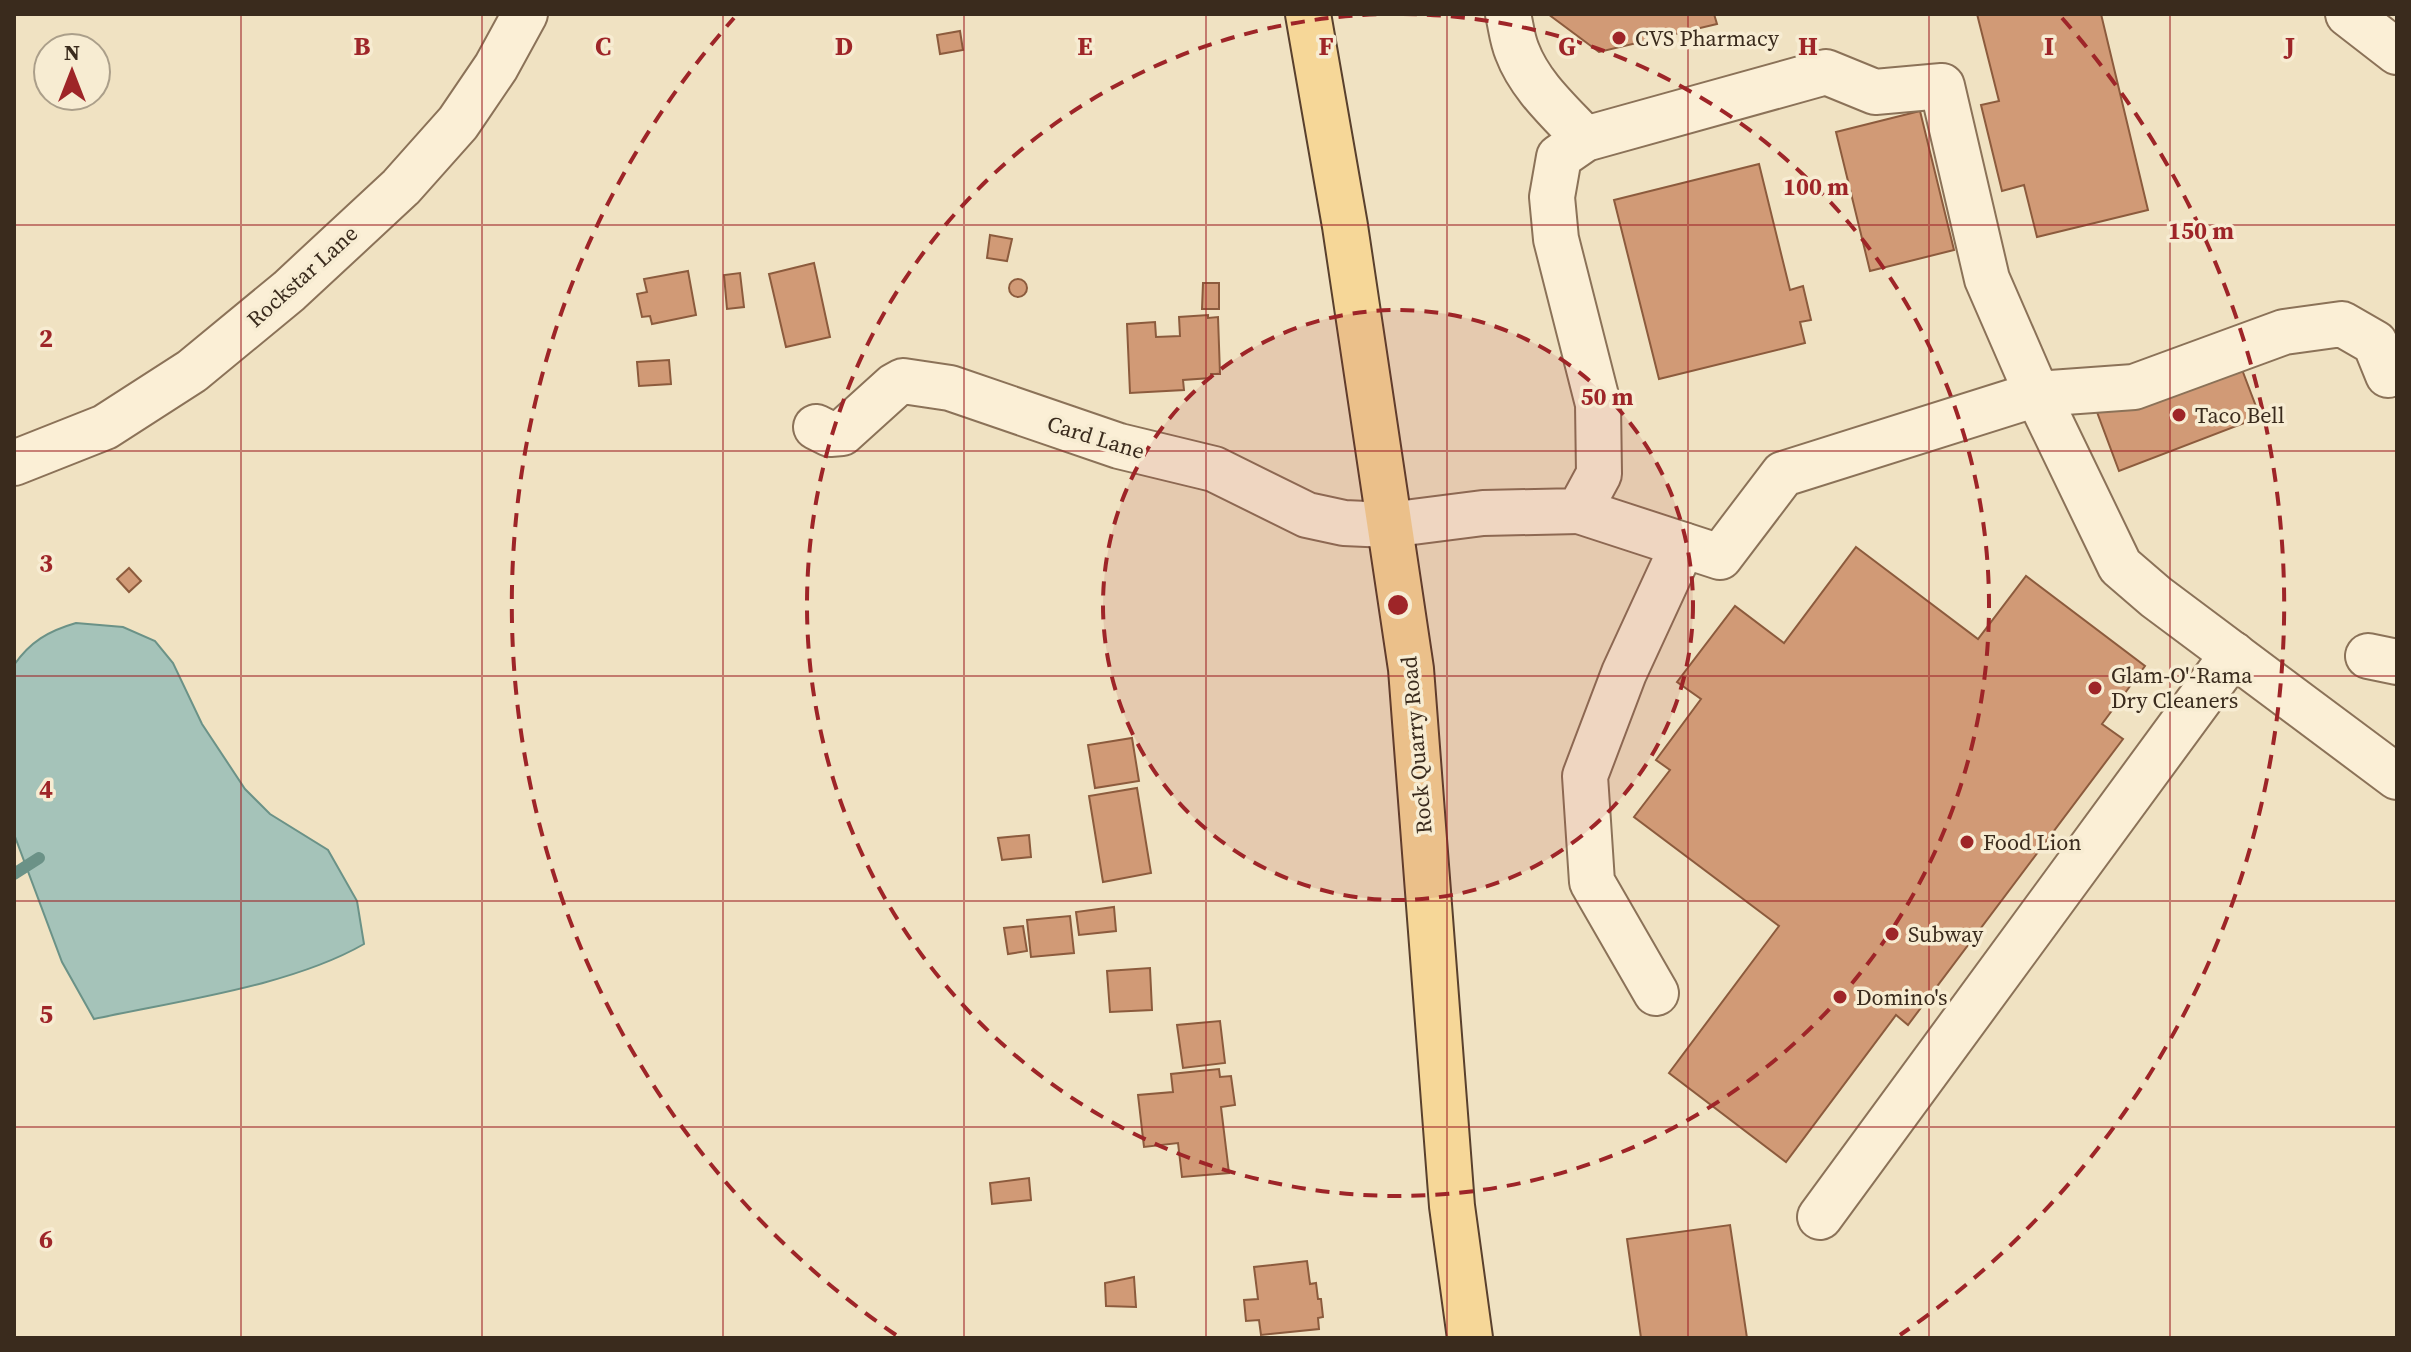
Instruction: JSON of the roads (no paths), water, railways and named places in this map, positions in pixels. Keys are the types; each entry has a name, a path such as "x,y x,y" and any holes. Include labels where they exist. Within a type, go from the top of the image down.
{"main road":[{"name":"Rock Quarry Road","path":"1308,14 1345,226 1411,669 1452,1206 1470,1338"}],"street":[{"name":"Rockstar Lane","path":"14,463 105,427 192,371 289,291 401,187 458,123 496,67 525,14"},
{"path":"1508,14 1516,49 1525,69 1536,86 1585,139"},
{"path":"2348,14 2397,52"},
{"path":"1579,511 1599,474 1598,404 1556,239 1552,197 1559,157 1585,139 1826,72 1875,92 1942,86 1987,279 2037,394 2120,566 2156,597 2397,777"},
{"path":"1389,525 1483,513 1579,511 1720,557 1783,474 2037,394 2134,387 2284,332 2342,324 2375,343 2388,375"},
{"name":"Card Lane","path":"816,427 830,434 842,433 894,386 903,381 919,382 950,388 1119,446 1214,469 1307,515 1344,523 1389,525"},
{"path":"1656,993 1592,882 1585,776 1624,673 1683,545"},
{"path":"1820,1217 2233,654"}],"water":[{"path":"76,623 123,627 155,641 173,663 202,724 245,789 270,814 328,850 357,901 364,944 335,959 268,981 94,1019 62,962 14,834 14,665 40,638"}],"waterway":[{"path":"14,874 39,858"}],"place":[{"name":"CVS Pharmacy","path":"1619,38"},
{"name":"Taco Bell","path":"2179,415"},
{"name":"Glam-O'-Rama Dry Cleaners","path":"2095,688"},
{"name":"Food Lion","path":"1967,842"},
{"name":"Subway","path":"1892,934"},
{"name":"Domino's","path":"1840,997"}]}
